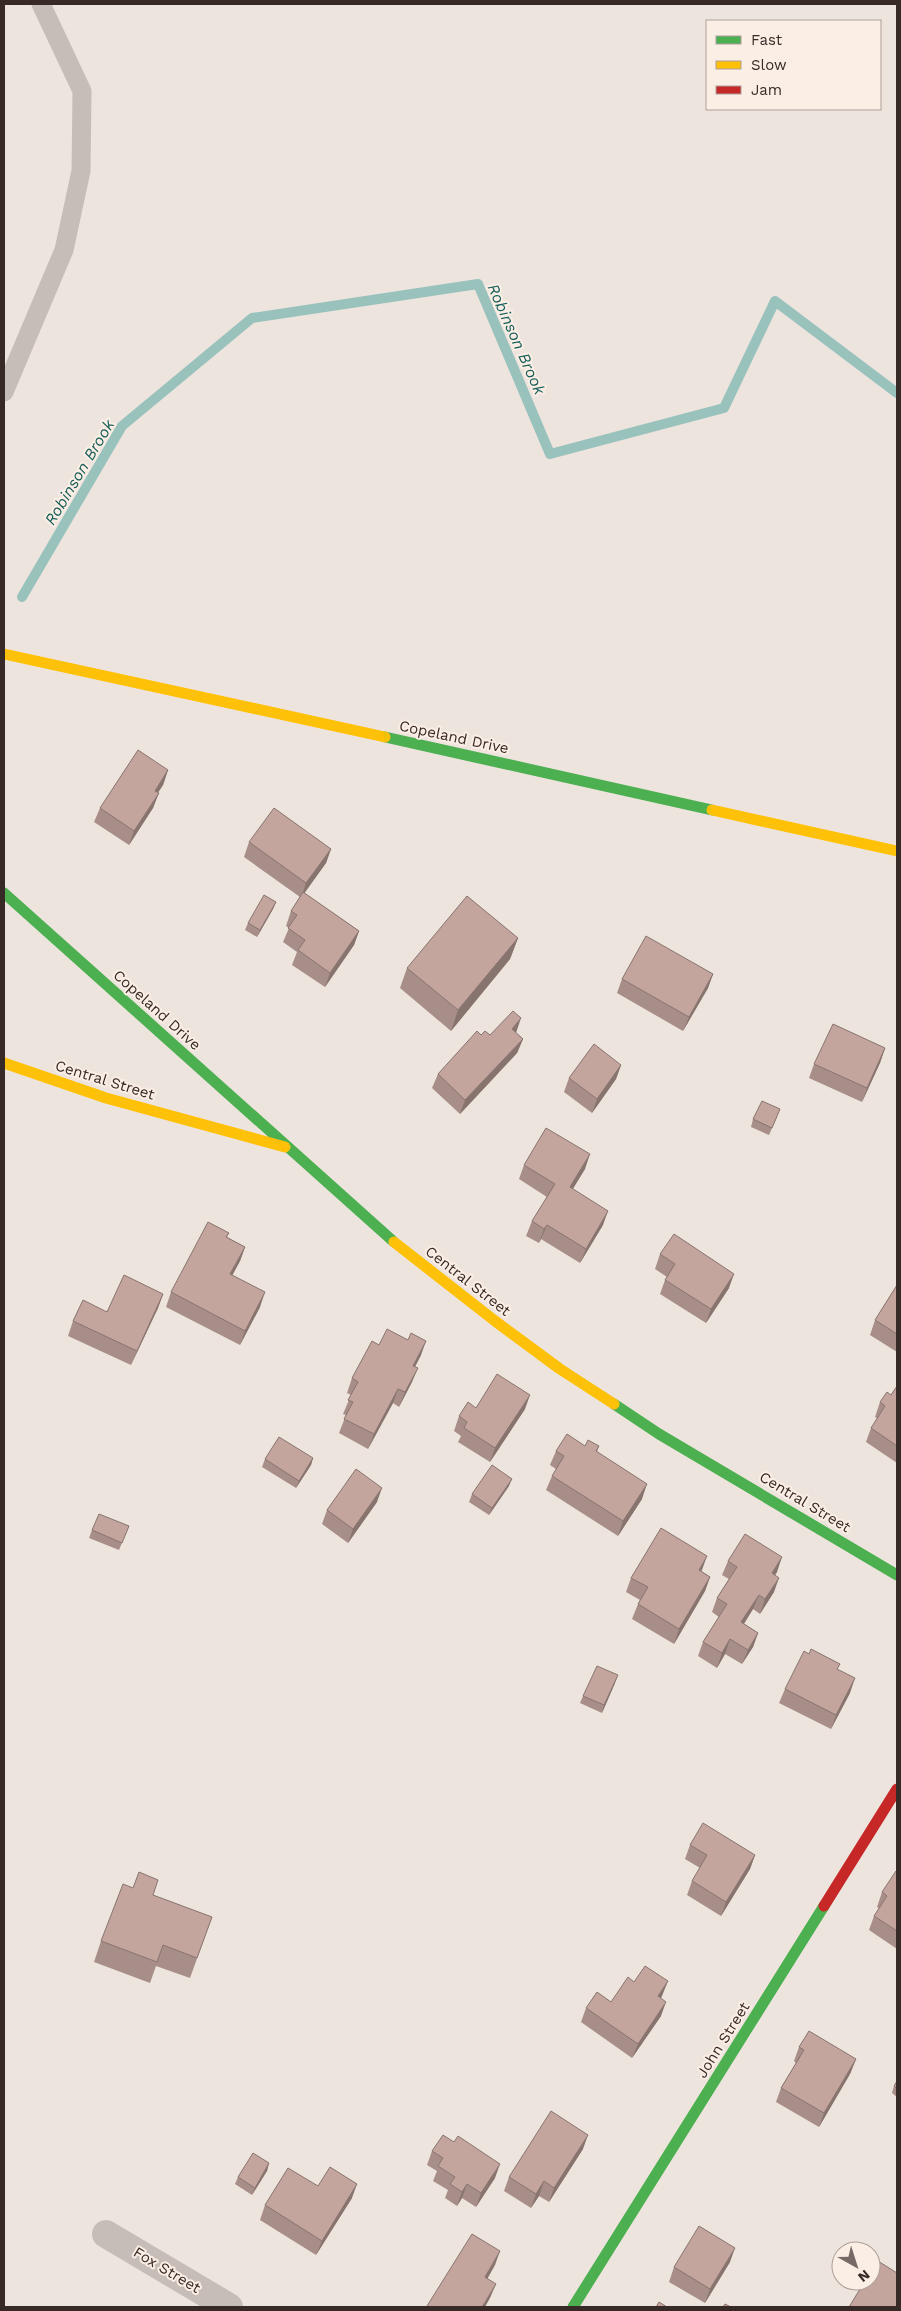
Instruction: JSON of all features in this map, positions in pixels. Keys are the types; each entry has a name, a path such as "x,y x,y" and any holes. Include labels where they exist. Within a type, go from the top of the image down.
{"street":[{"name":"Copeland Drive","path":"4,654 90,670 897,851"},
{"name":"Copeland Drive","path":"4,893 290,1148"},
{"name":"Central Street","path":"4,1063 106,1098 290,1148 397,1244 560,1369 659,1434 897,1574"},
{"name":"John Street","path":"574,2307 897,1789"},
{"name":"Fox Street","path":"106,2234 229,2307"}],"lane":[{"path":"4,392 64,250 81,171 82,91 40,4"}],"building":[{"path":"138,750 168,770 155,791 159,793 134,831 100,808"},
{"path":"274,808 331,849 306,883 249,842"},
{"path":"303,892 359,931 330,973 298,950 305,940 288,928 297,915 291,911"},
{"path":"264,895 276,902 260,930 248,923"},
{"path":"467,896 518,938 458,1010 407,968"},
{"path":"646,936 713,974 689,1017 622,979"},
{"path":"513,1011 521,1018 512,1029 523,1039 465,1100 438,1074 477,1031 481,1035 485,1031 490,1035"},
{"path":"833,1024 885,1048 867,1088 814,1064"},
{"path":"594,1044 621,1065 597,1099 569,1078"},
{"path":"762,1101 780,1109 772,1128 753,1119"},
{"path":"546,1128 590,1154 570,1187 608,1211 586,1249 547,1225 544,1229 532,1221 555,1184 524,1165"},
{"path":"208,1222 229,1233 226,1237 245,1247 230,1274 265,1292 245,1331 171,1292"},
{"path":"674,1234 734,1274 711,1309 665,1280 675,1264 660,1254"},
{"path":"124,1275 163,1294 137,1351 73,1321 83,1300 107,1312"},
{"path":"897,1285 897,1334 875,1320"},
{"path":"387,1329 408,1340 411,1333 426,1341 413,1366 418,1368 405,1392 398,1389 374,1434 344,1419 353,1402 348,1400 358,1382 352,1378 372,1341 379,1345"},
{"path":"497,1374 530,1395 495,1448 464,1428 467,1422 459,1416 468,1402 476,1408"},
{"path":"897,1386 897,1446 871,1428 885,1406 880,1402 887,1392 891,1395"},
{"path":"567,1434 585,1446 588,1440 599,1446 596,1451 647,1484 623,1521 552,1476 564,1456 556,1451"},
{"path":"279,1437 313,1458 299,1481 265,1459"},
{"path":"492,1465 512,1479 492,1508 472,1494"},
{"path":"356,1469 382,1488 353,1529 327,1510"},
{"path":"99,1514 129,1526 122,1543 92,1530"},
{"path":"661,1528 707,1556 699,1570 710,1577 679,1629 638,1604 648,1587 631,1578"},
{"path":"745,1534 782,1557 772,1573 779,1578 765,1599 759,1595 741,1622 758,1633 748,1650 730,1639 722,1653 703,1642 727,1604 717,1598 737,1567 728,1561"},
{"path":"811,1649 840,1664 837,1669 855,1678 836,1715 785,1689 804,1651 809,1654"},
{"path":"597,1666 618,1675 604,1705 583,1696"},
{"path":"703,1823 755,1855 726,1902 692,1881 707,1855 690,1845"},
{"path":"896,1871 897,1931 874,1916 887,1896 882,1892"},
{"path":"139,1872 158,1880 153,1895 212,1917 197,1958 163,1945 157,1962 101,1941 123,1884 133,1888"},
{"path":"645,1966 668,1981 658,1996 666,2002 638,2044 586,2008 597,1992 611,2002 628,1977 634,1982"},
{"path":"809,2031 856,2059 824,2113 781,2088 804,2050 799,2047"},
{"path":"551,2111 588,2135 554,2188 544,2181 536,2194 509,2177"},
{"path":"443,2135 454,2142 458,2136 500,2164 481,2193 467,2184 462,2192 450,2184 455,2177 438,2166 443,2158 432,2151"},
{"path":"253,2153 269,2163 255,2188 238,2177"},
{"path":"330,2167 357,2184 322,2241 265,2205 288,2168 318,2186"},
{"path":"699,2226 735,2248 710,2289 674,2267"},
{"path":"472,2234 500,2251 485,2277 496,2284 482,2307 427,2306"},
{"path":"881,2263 897,2273 897,2307 849,2307 859,2291 881,2291"},
{"path":"659,2302 667,2307 656,2307"}],"waterway":[{"name":"Robinson Brook","path":"22,597 122,426 252,318 478,284 550,454 724,408 775,301 897,393"}],"traffic: fast":[{"path":"385,737 712,810"},
{"path":"4,893 394,1242"},
{"path":"614,1404 659,1434 897,1575"},
{"path":"573,2307 824,1906"}],"traffic: slow":[{"path":"4,654 385,737"},
{"path":"712,810 897,851"},
{"path":"4,1063 106,1098 285,1147"},
{"path":"394,1242 560,1369 614,1404"}],"traffic: jam":[{"path":"824,1906 897,1789"}]}
